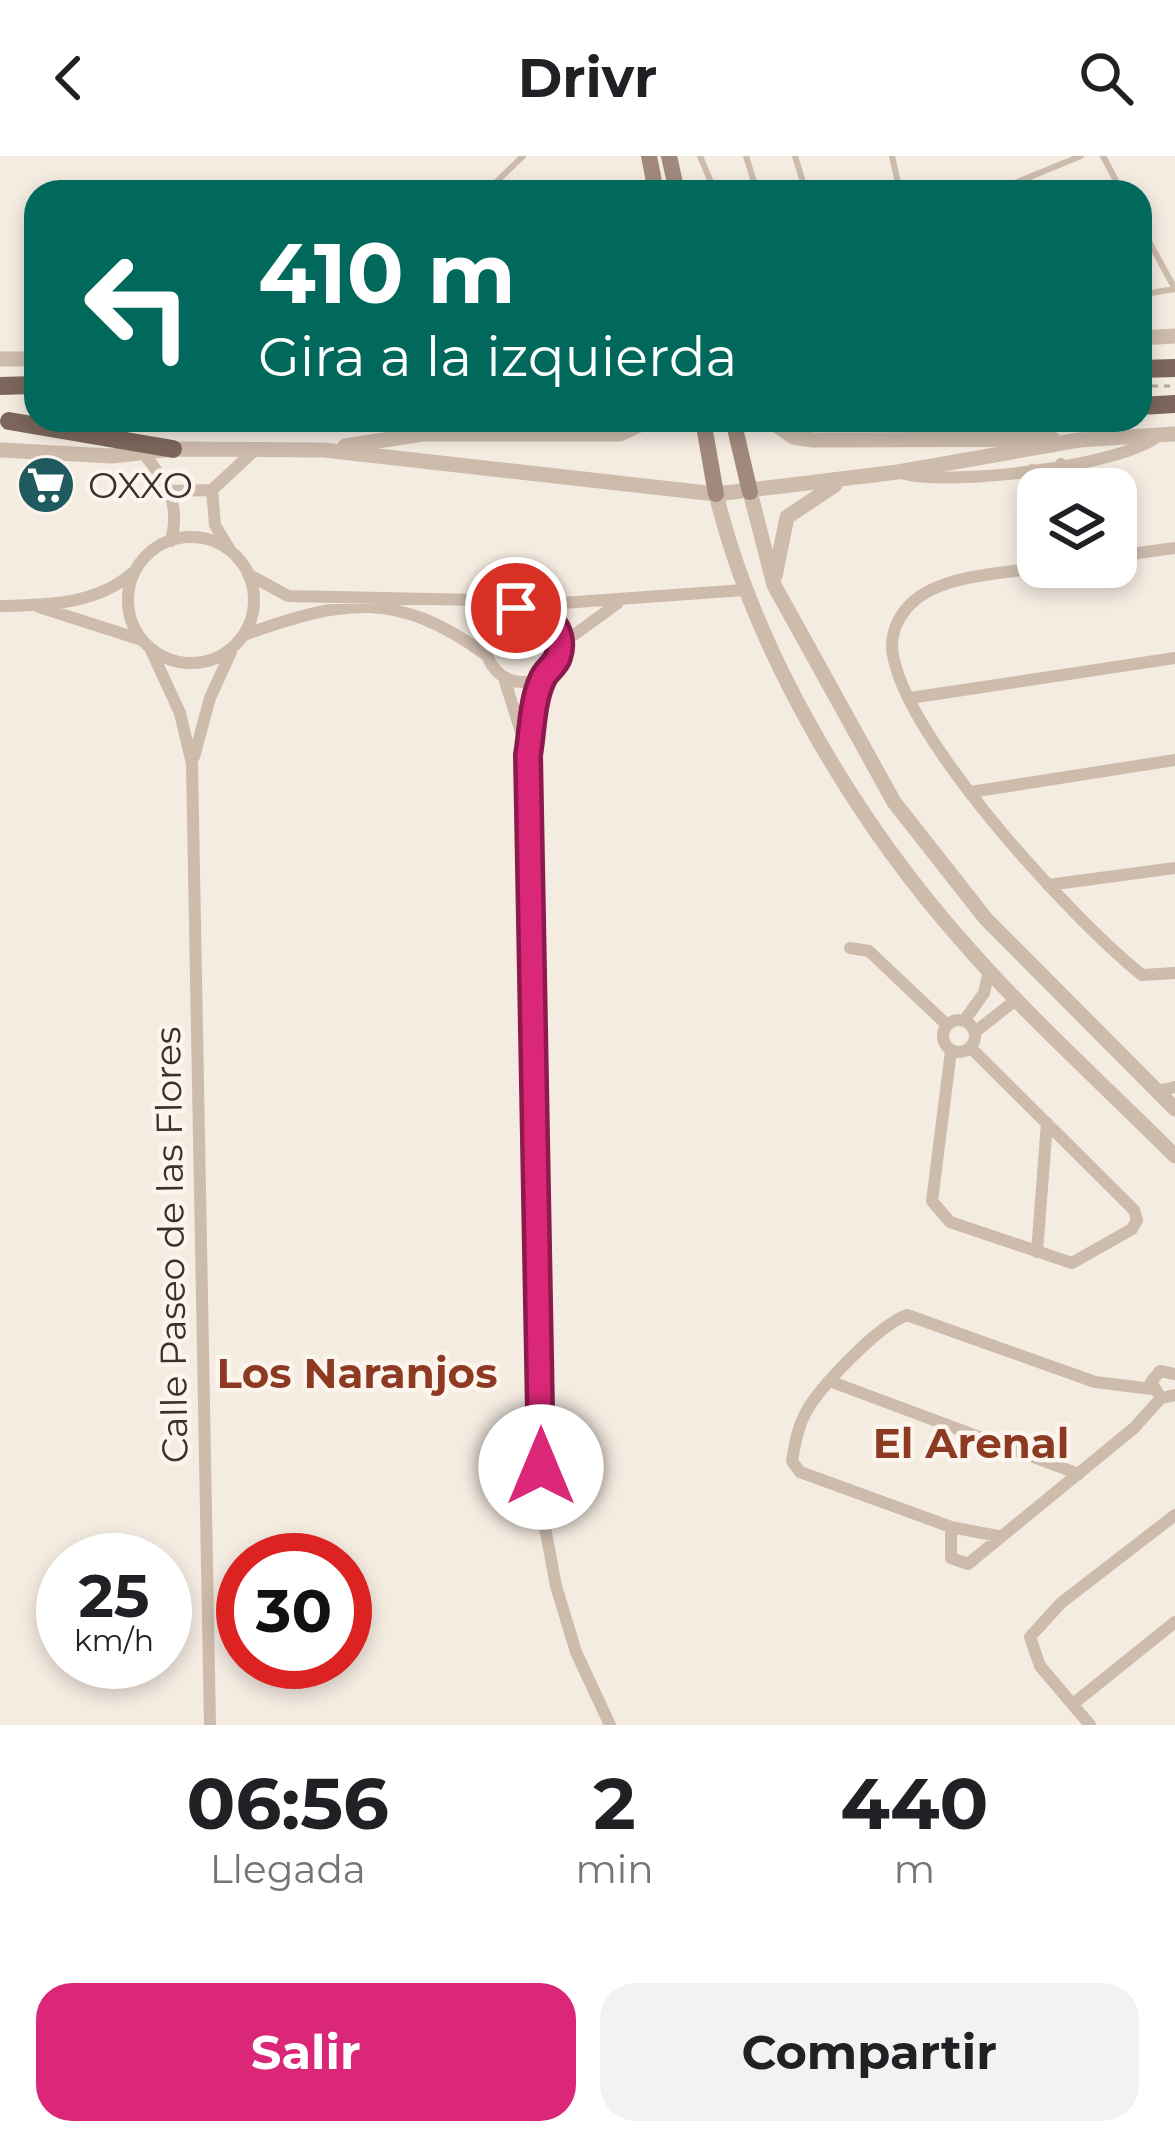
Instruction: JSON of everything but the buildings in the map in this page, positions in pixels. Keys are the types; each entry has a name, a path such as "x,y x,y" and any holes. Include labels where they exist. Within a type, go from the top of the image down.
{"main road":[{"path":"58,432 173,449"},
{"path":"705,432 716,494"},
{"path":"736,432 750,491"}],"street":[{"path":"324,449 423,434 624,432"},
{"path":"786,432 813,440 990,435 1079,440"},
{"path":"0,450 324,449 716,494 898,472 1079,440 1167,434"},
{"path":"1042,468 1124,456 1167,434"},
{"path":"172,491 212,490 257,448"},
{"path":"143,453 172,491 176,514 171,541"},
{"path":"1061,464 1061,468"},
{"path":"898,472 943,478 1017,471"},
{"path":"774,585 787,517 825,489 860,475"},
{"path":"212,490 215,525 231,551 248,574 288,596 478,600 505,612 539,611 562,603 744,590"},
{"path":"750,491 774,585 845,720 919,838 1015,951 1175,1109"},
{"path":"716,494 744,590 820,737 894,857 989,970 1175,1156"},
{"path":"0,606 32,606 106,592 171,541 191,537 231,551"},
{"path":"1137,553 1175,548"},
{"path":"136,569 129,613 146,644"},
{"path":"1017,572 951,584 916,598 895,627 892,643 910,698 971,792 1048,885 1142,975 1175,973"},
{"path":"239,640 253,611 248,574"},
{"path":"560,645 619,602"},
{"path":"32,606 192,663 323,608 371,605 430,617 486,655 504,678 528,755"},
{"path":"539,611 550,620 560,645 558,658 542,677 528,755 544,1522 556,1586 576,1652 610,1725"},
{"path":"486,655 492,623 505,612"},
{"name":"Calle Paseo de las Flores","path":"192,764 210,698 239,640"},
{"name":"Calle Paseo de las Flores","path":"146,644 180,712 192,764 210,1725"},
{"path":"910,698 1175,658"},
{"path":"504,678 516,682 542,677"},
{"path":"971,792 1175,760"},
{"path":"894,857 919,838"},
{"path":"1048,885 1175,868"},
{"path":"850,948 869,951 947,1025"},
{"path":"947,1025 964,1021 984,994 989,970"},
{"path":"970,1048 975,1032 1017,999"},
{"path":"964,1021 975,1032"},
{"path":"947,1025 944,1042 952,1051 932,1201 938,1213 950,1222 1078,1263 1137,1220 1134,1210 970,1048"},
{"path":"952,1051 970,1048"},
{"path":"1157,1091 1175,1087"},
{"path":"1037,1252 1047,1123"},
{"path":"998,1536 951,1527 807,1476 794,1467 805,1413 886,1325 907,1316 1095,1382 1162,1394"},
{"path":"1162,1394 1154,1376 1172,1369"},
{"path":"832,1382 1079,1474"},
{"path":"951,1527 949,1554 961,1565 1152,1412 1162,1394"},
{"path":"1090,1725 1033,1655 1036,1627 1175,1515"},
{"path":"1073,1704 1175,1622"}],"lane":[{"path":"498,180 523,156"},
{"path":"1022,180 1081,156"},
{"path":"1152,248 1174,289"}],"place":[{"name":"OXXO","path":"46,485"}],"district":[{"name":"Los Naranjos","path":"357,1373"},
{"name":"El Arenal","path":"971,1443"}],"route":[{"path":"516,608 539,611 550,620 560,645 558,658 542,677 528,755 541,1467"}]}
